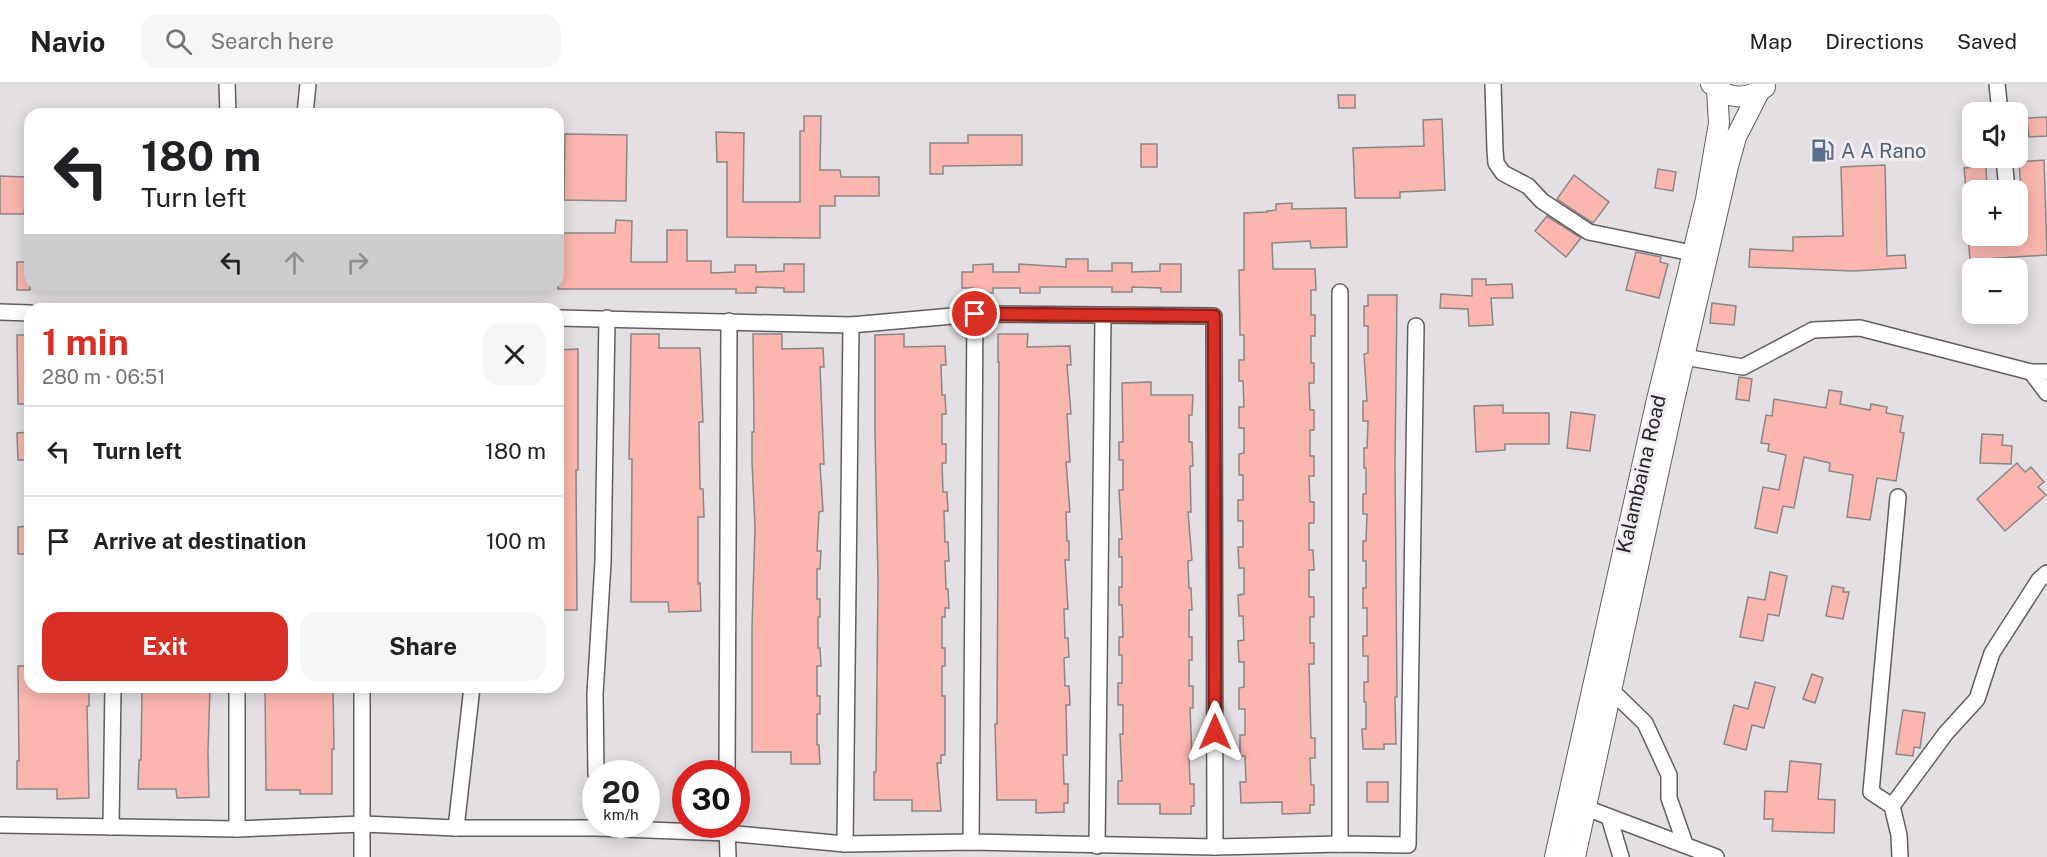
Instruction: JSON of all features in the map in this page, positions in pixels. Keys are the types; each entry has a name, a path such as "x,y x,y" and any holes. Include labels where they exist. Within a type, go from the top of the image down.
{"main road":[{"name":"Kalambaina Road","path":"1555,857 1656,404 1713,162 1719,123 1714,87"},
{"path":"1714,87 1733,96 1742,97 1767,87"},
{"name":"Kalambaina Road","path":"1575,857 1728,166 1736,137 1767,87"}],"street":[{"path":"227,84 228,108"},
{"path":"306,108 308,84"},
{"path":"1493,84 1496,163 1503,173 1528,186 1542,201 1589,232 1692,253"},
{"path":"1997,84 1999,102"},
{"path":"1340,292 1340,844"},
{"path":"0,312 24,313"},
{"path":"564,318 851,325 975,314 1214,316 1215,847"},
{"path":"970,842 975,314"},
{"path":"1097,846 1103,316"},
{"path":"596,760 595,694 603,562 607,318"},
{"path":"727,760 729,321"},
{"path":"845,844 851,325"},
{"path":"750,832 886,850 970,842 1215,847 1340,844 1378,851 1408,845 1416,326"},
{"path":"1684,357 1743,367 1813,330 1860,328 2031,372 2047,372"},
{"path":"2031,372 2047,393"},
{"path":"1898,497 1871,792 1892,806 1899,835 1900,857"},
{"path":"1892,806 1946,733 1977,699 1992,652 2039,580 2047,573"},
{"path":"1611,690 1645,723 1669,775 1669,798 1685,844"},
{"path":"111,827 113,693"},
{"path":"237,693 237,829"},
{"path":"362,693 362,857"},
{"path":"456,828 471,693"},
{"path":"1586,808 1716,857"},
{"path":"1609,817 1621,857"},
{"path":"0,825 237,829 363,824 456,828 582,827"},
{"path":"727,838 728,857"}],"building":[{"path":"1338,95 1355,95 1355,108 1339,108"},
{"path":"804,116 821,116 820,170 840,170 841,177 879,177 879,196 835,196 835,206 820,206 820,238 727,237 727,162 717,162 716,132 744,133 743,202 800,202 800,131 804,131"},
{"path":"2047,117 2047,136 2029,137 2028,118"},
{"path":"1442,119 1445,190 1400,192 1400,198 1355,198 1353,148 1424,146 1423,120"},
{"path":"565,134 627,135 626,201 564,200"},
{"path":"968,135 1022,135 1022,165 943,166 943,174 930,174 930,143 968,143"},
{"path":"1141,144 1157,144 1157,167 1141,167"},
{"path":"2044,160 2047,255 1970,258 1969,246 2028,246 2028,180 2020,180 2019,168 2028,168 2028,161"},
{"path":"1885,165 1887,256 1905,255 1906,268 1853,271 1749,267 1750,249 1793,251 1793,237 1843,236 1841,167"},
{"path":"1964,168 1986,168 1987,180 1965,180"},
{"path":"1658,169 1676,172 1673,191 1655,188"},
{"path":"1574,175 1609,202 1593,223 1557,199"},
{"path":"0,176 24,177 24,214 0,214"},
{"path":"1292,203 1292,209 1346,208 1347,247 1311,248 1310,241 1272,243 1273,269 1315,269 1316,290 1311,290 1311,315 1315,315 1315,336 1311,336 1314,383 1309,383 1310,410 1314,410 1314,430 1310,430 1310,456 1314,456 1314,476 1309,476 1310,502 1314,502 1314,523 1309,523 1309,550 1313,550 1314,570 1309,570 1309,597 1314,597 1314,617 1310,617 1310,643 1314,643 1314,664 1309,664 1311,738 1315,738 1315,758 1310,758 1314,805 1310,805 1310,813 1282,814 1282,802 1241,803 1240,782 1246,782 1245,756 1240,756 1240,735 1245,735 1245,709 1239,709 1239,688 1244,687 1244,662 1239,662 1238,641 1244,640 1243,616 1239,616 1238,595 1244,594 1244,568 1239,568 1238,547 1243,547 1243,521 1238,521 1238,500 1243,500 1243,475 1239,475 1239,454 1244,453 1244,428 1239,428 1239,407 1244,407 1243,381 1239,381 1239,360 1244,360 1244,335 1240,335 1239,270 1244,270 1244,213 1267,212 1276,210 1276,204"},
{"path":"1547,216 1581,238 1566,257 1535,231"},
{"path":"616,220 632,221 631,262 667,262 667,230 687,230 687,261 711,261 711,273 735,272 735,265 756,265 756,272 784,271 784,264 804,264 804,292 784,292 784,288 756,287 756,293 736,293 736,289 564,289 564,233 615,233"},
{"path":"1636,252 1661,257 1660,262 1668,264 1659,298 1626,290"},
{"path":"1066,259 1088,259 1088,271 1112,271 1112,263 1132,263 1132,272 1160,271 1160,264 1181,264 1181,292 1161,292 1161,288 1132,287 1132,292 1112,292 1112,287 1040,287 1040,293 1020,293 1020,288 993,288 993,293 973,293 973,288 962,288 962,272 973,272 973,265 993,264 993,272 1019,272 1019,264 1066,267"},
{"path":"17,262 24,262 24,290 17,290"},
{"path":"1472,279 1486,279 1486,285 1512,284 1513,298 1491,298 1493,325 1469,326 1468,309 1440,308 1441,294 1472,296"},
{"path":"1368,295 1397,295 1396,744 1384,744 1384,749 1363,749 1362,729 1366,729 1364,682 1368,682 1368,656 1363,656 1363,636 1367,636 1367,608 1363,608 1366,561 1363,561 1363,541 1366,541 1367,514 1363,514 1363,494 1366,494 1364,448 1367,448 1368,421 1363,421 1363,401 1367,401 1364,354 1368,353 1368,326 1364,326 1364,306 1368,306"},
{"path":"1712,303 1736,306 1734,325 1710,323"},
{"path":"631,334 659,334 659,348 700,348 703,422 699,422 700,489 703,489 704,517 698,517 698,584 700,583 701,611 669,612 668,602 631,602 632,459 629,459"},
{"path":"753,334 782,334 782,349 823,348 824,367 820,367 824,464 820,464 823,511 819,512 817,551 821,551 820,569 817,569 817,599 820,599 818,648 820,648 821,666 817,666 817,696 820,696 820,714 817,714 817,745 819,745 820,764 791,764 791,752 752,752 755,528 752,461"},
{"path":"904,334 904,347 945,346 946,365 941,365 942,395 945,395 946,414 942,414 942,444 946,444 946,463 942,463 943,492 947,492 948,511 944,511 945,542 948,542 949,561 945,561 949,608 945,608 945,617 942,617 942,648 945,648 945,666 942,666 942,696 945,696 945,755 941,755 941,763 937,763 941,811 912,811 912,800 874,800 878,579 875,335"},
{"path":"998,334 1028,334 1027,347 1070,346 1071,365 1067,365 1071,414 1067,414 1070,462 1066,462 1070,512 1066,512 1069,560 1065,560 1068,609 1064,609 1065,638 1068,638 1069,657 1064,658 1065,686 1069,686 1070,705 1066,705 1067,755 1063,755 1064,784 1068,784 1068,803 1064,803 1064,812 1036,813 1036,800 997,800 995,724 997,724"},
{"path":"17,335 24,335 24,404 18,404"},
{"path":"578,349 577,610 564,610 564,350"},
{"path":"1739,377 1752,379 1749,401 1736,399"},
{"path":"1151,382 1151,395 1193,395 1192,415 1189,415 1189,442 1192,442 1193,466 1190,466 1191,512 1188,512 1192,560 1188,561 1192,610 1189,610 1192,660 1189,660 1189,686 1193,686 1193,708 1190,708 1192,757 1189,757 1190,784 1194,784 1194,806 1191,806 1191,814 1160,814 1160,804 1118,804 1118,781 1122,781 1120,734 1123,734 1123,705 1118,705 1118,683 1122,683 1122,655 1119,655 1119,637 1123,637 1122,605 1119,605 1119,587 1122,587 1122,557 1119,557 1119,539 1122,539 1119,490 1123,490 1123,460 1119,460 1119,442 1123,442 1122,383"},
{"path":"1829,390 1842,392 1840,404 1870,410 1871,404 1887,407 1886,413 1903,416 1900,432 1904,433 1896,481 1877,478 1870,520 1847,517 1853,475 1829,471 1830,463 1804,457 1794,508 1783,506 1777,533 1755,528 1763,487 1779,490 1786,455 1768,451 1769,444 1761,443 1766,415 1772,416 1774,399 1826,408"},
{"path":"1503,405 1503,413 1549,413 1549,444 1505,444 1505,450 1476,452 1474,406"},
{"path":"1571,412 1595,415 1590,451 1567,448"},
{"path":"24,432 24,460 18,460 17,433"},
{"path":"1982,434 2003,435 2002,445 2012,446 2011,464 1980,463"},
{"path":"2017,463 2025,472 2031,467 2044,482 2038,487 2046,495 2005,531 1977,499"},
{"path":"24,526 24,554 18,554 18,527"},
{"path":"1770,572 1787,576 1779,616 1768,614 1763,641 1740,637 1748,597 1765,600"},
{"path":"1832,586 1844,588 1843,592 1849,592 1843,619 1826,616"},
{"path":"18,666 24,666 24,693 89,693 89,706 87,706 89,798 57,799 57,789 17,789 17,761 19,761"},
{"path":"1812,674 1823,678 1815,703 1803,699"},
{"path":"1755,682 1775,687 1764,728 1752,725 1746,750 1724,744 1734,705 1748,709"},
{"path":"142,693 210,693 209,797 177,798 176,789 138,789 139,760 141,760"},
{"path":"265,693 333,693 332,794 300,794 300,790 266,790"},
{"path":"1903,710 1925,713 1920,748 1914,747 1913,756 1896,754"},
{"path":"1790,761 1821,764 1818,799 1835,800 1834,833 1772,831 1773,819 1764,819 1765,791 1787,792"},
{"path":"1367,782 1388,782 1388,802 1367,802"}],"place":[{"name":"A A Rano","path":"1823,151"}],"route":[{"path":"975,314 1214,316 1215,732"}]}
